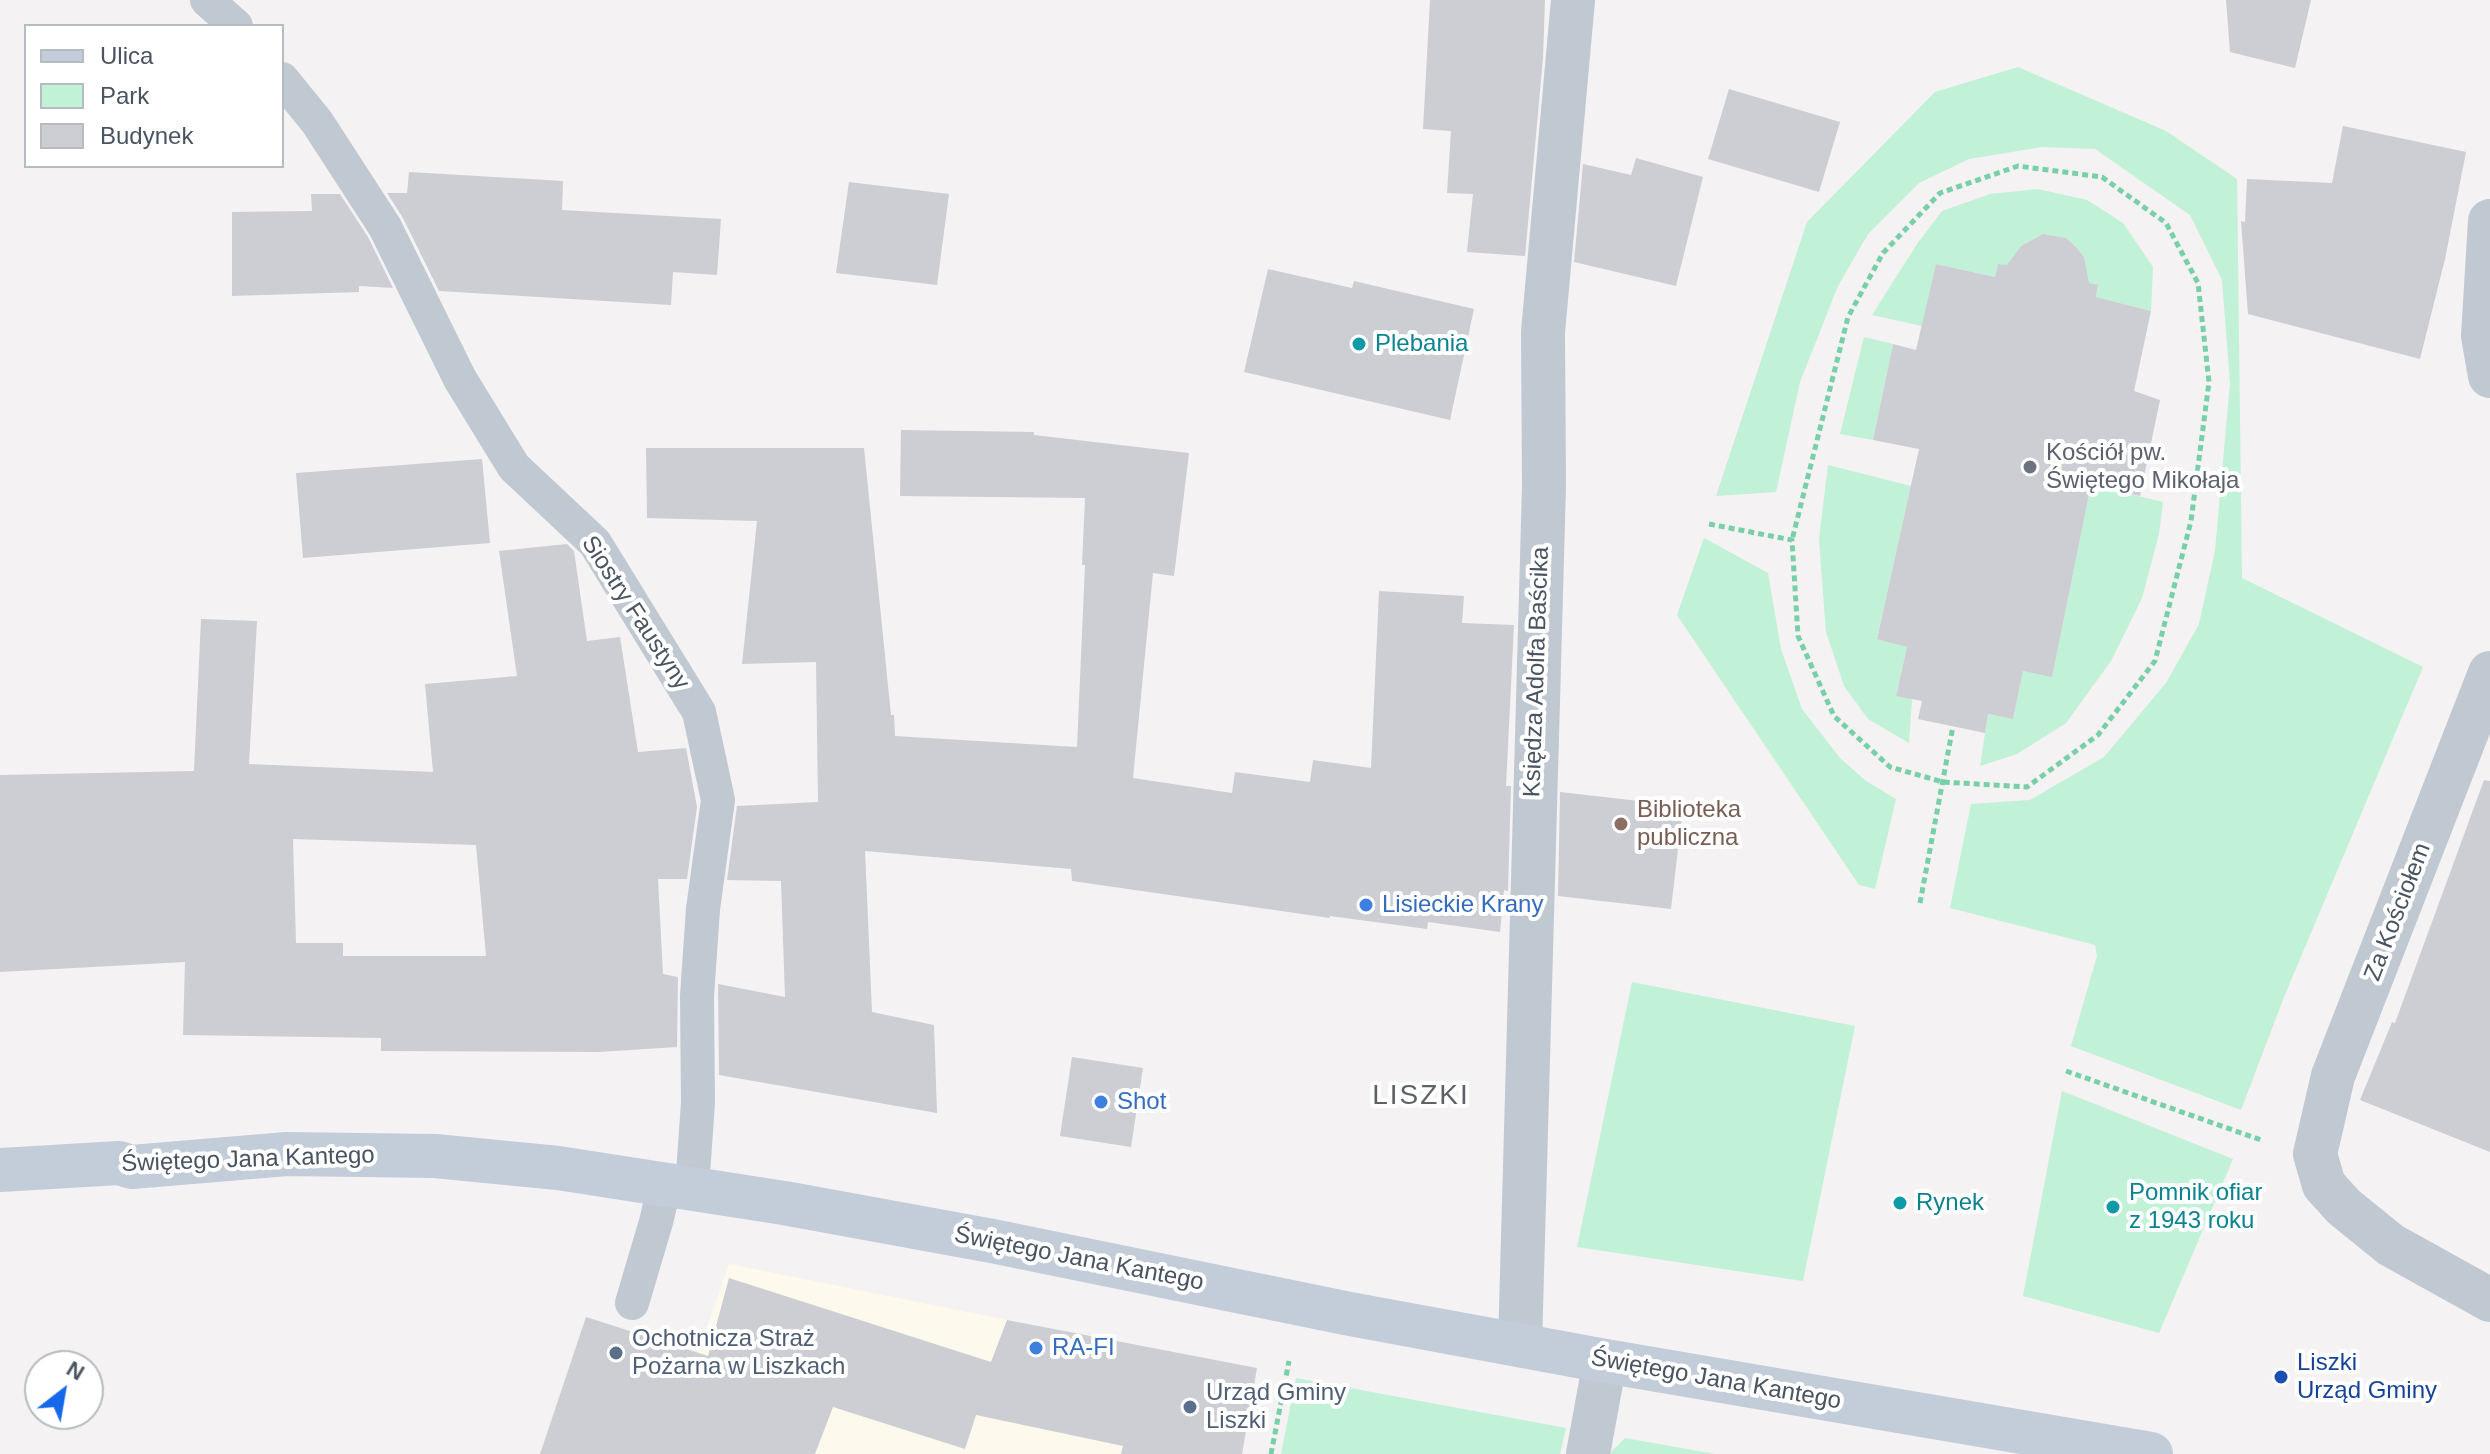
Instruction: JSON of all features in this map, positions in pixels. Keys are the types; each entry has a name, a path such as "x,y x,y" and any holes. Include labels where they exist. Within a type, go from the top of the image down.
{"main road":[{"name":"Świętego Jana Kantego","path":"0,1170 119,1163 132,1167 287,1154 435,1156 558,1168 992,1241 1350,1314 1605,1361 2151,1454"}],"street":[{"name":"Księdza Adolfa Baścika","path":"1520,1345 1544,486 1543,332 1573,0"},
{"path":"2490,221 2483,336 2490,376"},
{"name":"Za Kościołem","path":"2490,673 2333,1076 2315,1154 2324,1185 2344,1207 2391,1245 2490,1300"},
{"path":"1588,1454 1605,1361"}],"lane":[{"path":"207,0 234,24"},
{"name":"Siostry Faustyny","path":"284,81 317,122 385,227 460,379 514,467 595,543 699,712 718,800 703,909 697,996 698,1103 678,1186 656,1222 632,1303"}],"path":[{"path":"2018,166 2046,169 2102,177 2166,223 2198,283 2209,382 2191,521 2155,661 2098,735 2027,787 1943,782 1890,767 1834,716 1798,636 1792,540 1848,317 1883,253 1940,193 2018,166"},
{"path":"1709,524 1792,540"},
{"path":"1920,903 1953,726"},
{"path":"2066,1071 2258,1140"},
{"path":"1271,1454 1290,1354"}],"shaded area":[{"path":"729,1264 1142,1347 1121,1454 663,1454"}],"green space":[{"path":"2018,67 2166,131 2237,179 2242,578 2423,667 2284,997 2241,1110 2071,1046 2097,956 2095,945 1950,908 1971,804 2030,800 2104,757 2166,683 2199,624 2215,551 2230,383 2222,280 2190,215 2095,149 2042,147 1969,159 1919,183 1868,234 1838,286 1800,382 1776,492 1716,496 1807,222 1935,92"},
{"path":"2038,189 2087,200 2123,223 2153,267 2151,311 2096,297 2098,286 2087,283 2084,257 2077,248 2066,238 2043,234 2021,246 2010,266 1998,264 1995,277 1936,264 1922,326 1872,315 1942,211 1990,194"},
{"path":"1864,337 1893,344 1873,440 1840,434"},
{"path":"1828,465 1911,486 1877,638 1907,647 1896,695 1912,699 1909,743 1868,719 1844,686 1826,632 1819,539"},
{"path":"2091,485 2163,502 2159,534 2142,598 2111,661 2066,723 2017,754 1980,766 1988,714 2013,719 2023,671 2052,676"},
{"path":"1704,538 1768,573 1781,649 1802,709 1840,758 1866,781 1896,799 1875,889 1859,885 1677,615"},
{"path":"1632,982 1855,1026 1803,1281 1577,1247"},
{"path":"2062,1091 2233,1159 2159,1333 2023,1296"},
{"path":"1296,1378 1566,1428 1560,1454 1281,1454"},
{"path":"1625,1438 1715,1454 1609,1454"}],"building":[{"path":"1430,0 1545,0 1543,58 1525,256 1467,252 1473,194 1447,193 1451,131 1423,129"},
{"path":"2226,0 2311,0 2295,68 2230,52"},
{"path":"1729,89 1840,122 1819,192 1708,159"},
{"path":"2343,126 2466,152 2445,259 2420,359 2248,314 2241,221 2245,222 2247,179 2332,183"},
{"path":"1636,158 1703,177 1676,286 1574,262 1583,164 1631,175"},
{"path":"409,172 563,181 562,210 721,219 717,275 673,272 671,305 439,291 403,218 387,193 407,193"},
{"path":"849,182 949,194 937,285 836,273"},
{"path":"311,194 340,194 368,237 393,288 359,286 359,292 232,296 232,212 312,211"},
{"name":"Kościół pw. Świętego Mikołaja","path":"2043,234 2066,238 2077,248 2084,257 2089,283 2098,285 2096,297 2151,311 2134,391 2160,400 2140,496 2091,485 2052,677 2023,671 2013,719 1988,714 1985,733 1918,719 1922,701 1896,696 1907,647 1877,639 1919,449 1873,440 1893,344 1916,350 1936,264 1995,277 1998,264 2007,265 2021,246"},
{"name":"Plebania","path":"1268,269 1352,288 1354,281 1474,309 1450,420 1244,372"},
{"path":"901,430 1034,432 1034,435 1189,453 1174,576 1153,573 1133,778 1232,793 1235,772 1310,782 1313,760 1371,768 1379,591 1464,596 1462,623 1514,625 1506,786 1511,786 1508,891 1504,890 1500,932 1428,922 1427,929 1330,918 1072,881 1071,869 865,851 872,1012 934,1025 937,1113 719,1075 718,984 785,997 781,881 727,880 737,806 818,802 816,662 742,664 757,521 647,518 646,448 864,448 895,736 1077,747 1085,498 900,496"},
{"path":"482,459 490,543 303,558 296,473"},
{"path":"567,544 574,551 587,641 620,637 638,752 686,748 697,807 687,879 658,879 663,974 678,977 677,1047 599,1052 381,1051 381,1038 183,1035 185,962 0,972 0,775 194,771 201,619 257,621 249,764 433,772 425,684 517,676 499,551","holes":["293,839 476,845 486,956 343,956 343,943 296,943"]},
{"path":"2484,780 2490,781 2490,1152 2360,1100 2392,1022 2395,1023"},
{"path":"1560,792 1683,806 1671,909 1558,896"},
{"name":"Shot","path":"1072,1057 1143,1068 1131,1147 1060,1136"},
{"path":"729,1278 991,1362 1007,1320 1257,1368 1242,1454 1121,1454 1123,1446 976,1415 965,1449 833,1407 815,1454 540,1454 586,1317 708,1356"}],"place":[{"name":"Plebania","path":"1359,344"},
{"name":"Kościół pw. Świętego Mikołaja","path":"2030,467"},
{"name":"Biblioteka publiczna","path":"1621,824"},
{"name":"Lisieckie Krany","path":"1366,905"},
{"name":"Shot","path":"1101,1102"},
{"name":"Rynek","path":"1900,1203"},
{"name":"Pomnik ofiar z 1943 roku","path":"2113,1207"},
{"name":"RA-FI","path":"1036,1348"},
{"name":"Ochotnicza Straż Pożarna w Liszkach","path":"616,1353"},
{"name":"Liszki Urząd Gminy","path":"2281,1377"},
{"name":"Urząd Gminy Liszki","path":"1190,1407"}],"district":[{"name":"LISZKI","path":"1421,1096"}]}
